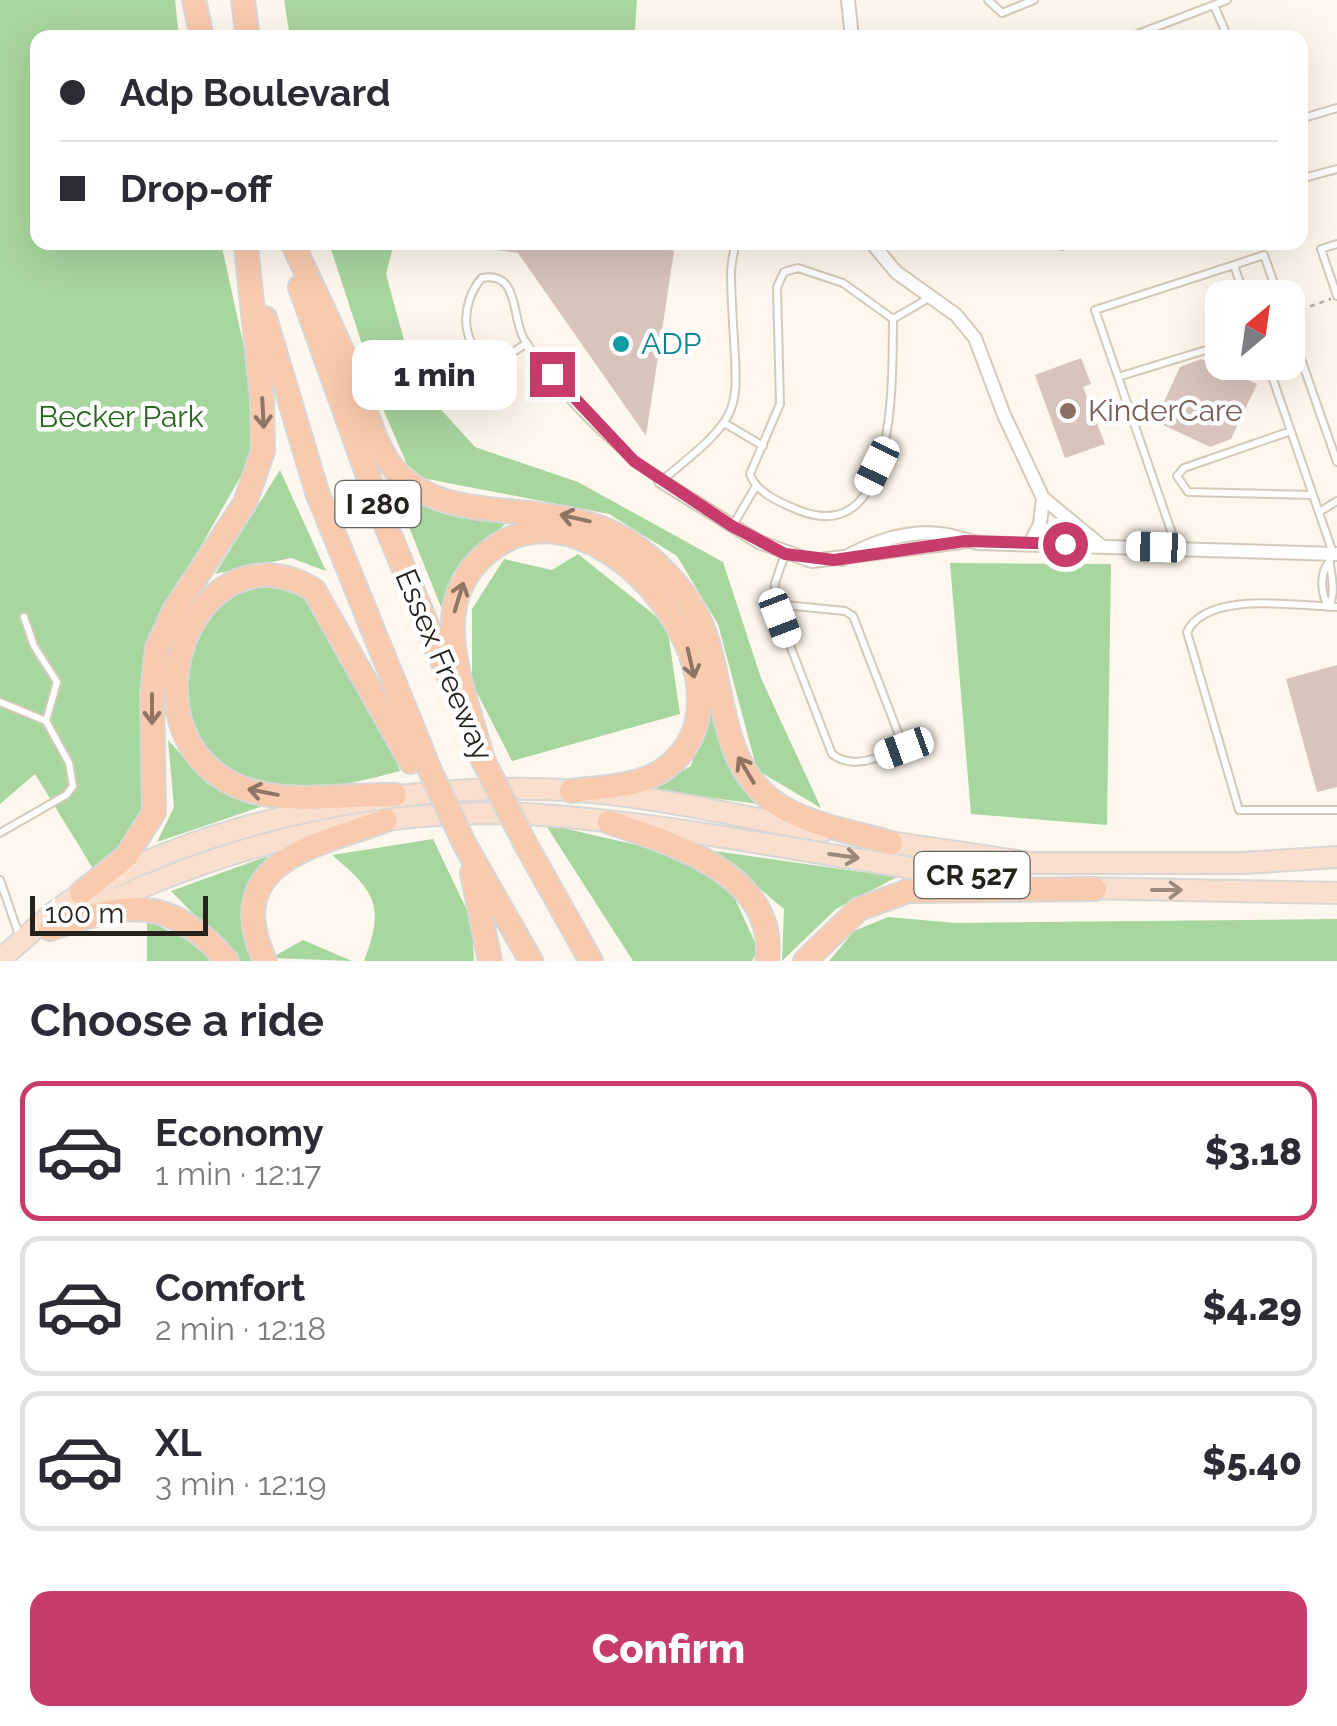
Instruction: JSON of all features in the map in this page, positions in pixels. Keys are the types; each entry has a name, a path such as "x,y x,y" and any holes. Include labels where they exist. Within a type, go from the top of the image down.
{"highway":[{"path":"194,0 200,30"},
{"path":"243,0 247,30"},
{"path":"82,894 126,857 154,812 152,696 157,648 175,609 246,503 263,450 262,398 246,250"},
{"name":"Essex Freeway","path":"247,250 317,492 419,762 530,961"},
{"name":"Essex Freeway","path":"292,250 308,317 482,760 591,961"},
{"path":"294,250 392,467 416,490 444,502 584,518 642,550 666,571 699,618 738,761 751,781 793,813 891,843"},
{"path":"482,760 453,635 454,608 465,577 495,546 530,535 552,534 599,547 644,578 675,617 693,666 696,714 686,744 666,769 619,785 571,790"},
{"path":"395,795 272,795 238,786 202,762 183,734 175,697 178,660 193,622 218,594 246,575 286,576 314,590 419,762"},
{"path":"265,961 254,919 268,875 281,859 386,820"},
{"path":"609,822 696,855 735,880 754,903 765,926 767,961"},
{"path":"466,845 490,961"},
{"path":"541,874 610,961"},
{"path":"805,961 859,909 908,890 1095,889"},
{"path":"50,930 108,909 150,908 182,919 227,961"}],"main road":[{"name":"CR 527","path":"9,952 82,894 215,838 395,795 455,790 571,790 1031,863 1225,863 1337,857"},
{"name":"CR 527","path":"9,952 158,878 296,834 386,820 538,814 1095,889 1337,889"}],"street":[{"path":"848,0 851,30"},
{"path":"878,250 896,272 956,316 975,338 1004,416 1043,498 1100,545"},
{"path":"661,481 732,526 785,554 812,561 842,559 877,542 912,534 943,534 965,541 1332,556"},
{"path":"1030,544 1040,524 1043,498"}],"lane":[{"path":"988,0 1002,13 1034,0"},
{"path":"1148,30 1227,0"},
{"path":"1214,5 1225,30"},
{"path":"1308,117 1337,108"},
{"path":"1308,177 1337,168"},
{"path":"1337,244 1321,249 1337,296"},
{"path":"526,343 502,360 484,357 470,346 466,332 472,297 482,278 499,278 508,285 526,343 594,424 661,481 726,424 736,395 731,271 735,250"},
{"path":"1177,548 1095,310 1264,256 1273,280"},
{"path":"1234,265 1239,280"},
{"path":"798,268 824,275 858,292 892,319 891,420 877,466 855,506 838,516 812,515 756,486 750,474 780,404 777,298 784,272 798,268"},
{"path":"892,319 928,298"},
{"path":"1118,377 1205,350"},
{"path":"1305,368 1337,462"},
{"path":"1274,380 1332,556 1323,569 1323,598 1333,607"},
{"path":"726,424 762,446"},
{"path":"1291,431 1184,468 1177,476 1188,492 1313,494"},
{"path":"732,526 756,486"},
{"path":"1319,512 1337,500"},
{"path":"774,604 849,612 904,748 860,762 841,760 832,754 774,604 775,582 785,554"},
{"path":"1333,607 1227,604 1198,616 1187,632 1239,810 1337,810"},
{"path":"24,617 34,646 57,682 46,721"},
{"path":"0,702 46,721 69,763 72,786 66,796 0,833"},
{"path":"0,880 9,952"}],"path":[{"path":"1305,310 1337,296"}],"green space":[{"name":"Becker Park","path":"0,0 175,0 178,30 30,30 30,250 223,250 251,379 251,458 151,634 142,686 146,814 133,838 95,872 35,774 0,804"},
{"path":"284,0 637,0 635,30 289,30"},
{"path":"331,250 392,250 386,274 415,381 475,447 578,482 723,562 761,678 821,808 757,770 718,624 677,556 609,514 412,476 383,409"},
{"path":"280,470 326,571 291,558 215,574"},
{"path":"391,482 434,511 510,519 457,572 443,612"},
{"path":"578,554 667,625 680,714 512,761 472,683 472,609 504,559 552,570"},
{"path":"950,563 1111,564 1107,825 971,814"},
{"path":"280,581 315,605 374,704 400,771 321,788 260,787 229,771 191,732 184,668 216,604 246,588"},
{"path":"710,697 728,761 759,804 648,790 691,766"},
{"path":"168,740 209,785 266,805 157,842 174,807"},
{"path":"545,824 672,853 731,890 758,949 752,961 633,961"},
{"path":"433,839 472,921 474,961 364,961 374,926 372,901 359,879 332,855"},
{"path":"714,851 897,877 836,909 782,961 784,909"},
{"path":"268,856 249,889 255,961 240,961 171,891"},
{"path":"888,917 956,923 1337,919 1337,961 829,961 854,931"},
{"path":"147,920 205,949 215,961 147,961"},
{"path":"303,940 352,961 271,958"}],"building":[{"name":"ADP","path":"498,250 674,251 646,436 518,253"},
{"path":"1081,358 1091,384 1083,387 1105,444 1065,458 1035,375"},
{"path":"1201,359 1205,361 1205,380 1248,380 1257,384 1231,439 1210,447 1155,421 1180,367"},
{"path":"1337,665 1337,787 1317,792 1286,679"}],"place":[{"name":"ADP","path":"621,344"},
{"name":"KinderCare","path":"1068,411"}],"route":[{"path":"552,374 594,424 634,461 732,526 785,554 812,561 965,541 1065,544"}]}
